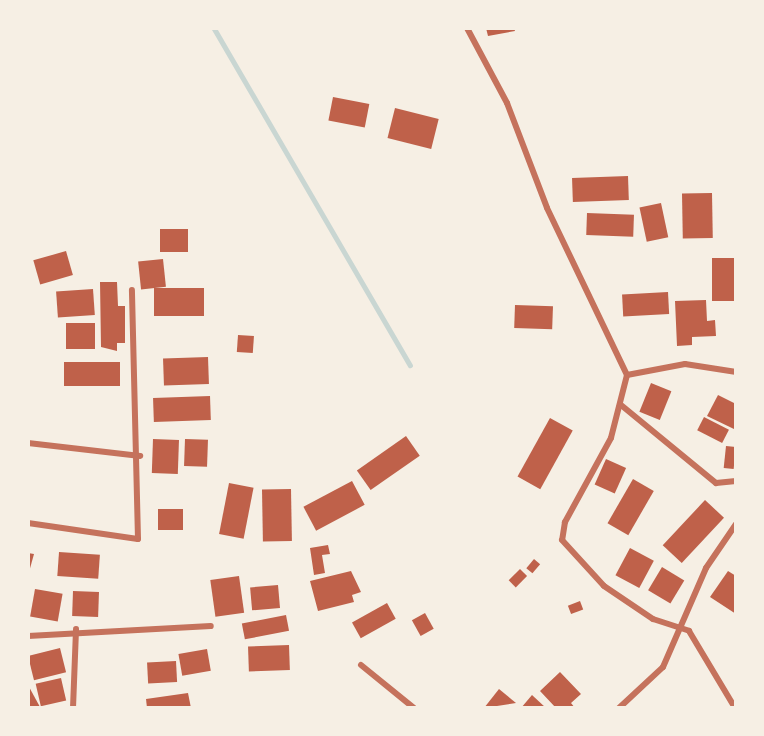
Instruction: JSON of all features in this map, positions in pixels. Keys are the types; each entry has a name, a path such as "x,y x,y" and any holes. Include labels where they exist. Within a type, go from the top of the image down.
{"street":[{"path":"467,28 504,95 547,208 627,375 621,405 601,461 565,522 562,540 604,586 653,619 682,627 703,647 735,708"},
{"path":"28,523 138,539 140,456 132,290"},
{"path":"627,375 685,364 735,372"},
{"path":"621,405 716,483 735,481"},
{"path":"28,443 140,456"},
{"path":"619,708 663,667 706,568 735,524"},
{"path":"28,636 76,629 177,632 211,626"},
{"path":"73,708 76,629"},
{"path":"361,665 414,708"}],"building":[{"path":"486,28 514,28 515,31 488,36"},
{"path":"333,97 369,104 365,128 328,121"},
{"path":"395,108 439,119 431,149 388,138"},
{"path":"628,176 629,200 573,202 572,178"},
{"path":"712,193 713,238 683,239 682,194"},
{"path":"661,203 668,237 647,242 639,208"},
{"path":"587,213 634,215 633,237 586,235"},
{"path":"160,229 188,229 188,252 160,252"},
{"path":"66,251 73,275 40,284 33,260"},
{"path":"712,258 736,258 736,301 712,301"},
{"path":"163,259 166,287 141,289 138,262"},
{"path":"100,282 117,282 118,306 125,306 125,343 117,343 117,351 101,347"},
{"path":"154,288 204,288 204,316 154,316"},
{"path":"93,289 95,315 58,318 56,292"},
{"path":"668,292 669,314 623,316 622,294"},
{"path":"706,300 707,321 715,320 716,336 692,337 692,345 677,346 675,301"},
{"path":"515,305 553,306 552,329 514,328"},
{"path":"66,323 95,323 95,349 66,349"},
{"path":"238,335 254,336 253,353 237,352"},
{"path":"208,357 209,384 164,386 163,359"},
{"path":"64,362 120,362 120,386 64,386"},
{"path":"651,383 671,391 660,420 639,412"},
{"path":"718,395 736,404 736,430 707,416"},
{"path":"210,396 211,420 154,422 153,398"},
{"path":"704,417 729,430 722,443 697,430"},
{"path":"550,418 573,431 540,489 518,477"},
{"path":"406,436 420,456 371,490 357,470"},
{"path":"153,439 179,440 178,474 152,473"},
{"path":"185,439 208,440 207,467 184,466"},
{"path":"726,446 736,447 734,469 724,468"},
{"path":"606,459 626,468 615,494 595,485"},
{"path":"633,479 654,491 628,535 608,523"},
{"path":"352,481 365,505 316,531 303,507"},
{"path":"229,483 254,488 244,539 219,534"},
{"path":"291,489 292,541 263,541 262,490"},
{"path":"705,500 724,518 682,563 663,545"},
{"path":"158,509 183,509 183,530 158,530"},
{"path":"328,545 330,554 322,555 325,573 314,575 310,548"},
{"path":"630,548 654,561 639,588 615,575"},
{"path":"59,552 100,555 98,579 57,576"},
{"path":"28,553 34,554 29,572 28,572"},
{"path":"534,559 540,564 532,573 526,568"},
{"path":"662,567 684,580 670,604 648,590"},
{"path":"520,569 527,576 516,587 509,580"},
{"path":"351,571 361,592 352,595 354,602 318,611 310,581"},
{"path":"728,571 736,576 736,614 710,597"},
{"path":"239,576 244,613 215,617 210,580"},
{"path":"278,585 280,608 252,610 250,587"},
{"path":"35,589 63,594 58,621 30,617"},
{"path":"73,591 99,592 98,617 72,616"},
{"path":"580,601 583,609 571,614 568,606"},
{"path":"387,603 396,619 361,638 352,622"},
{"path":"425,613 434,629 421,636 412,620"},
{"path":"286,615 289,631 245,639 242,624"},
{"path":"289,645 290,670 249,671 248,646"},
{"path":"60,648 66,672 34,680 28,656"},
{"path":"207,649 211,671 182,676 178,654"},
{"path":"176,661 177,682 148,683 147,663"},
{"path":"560,672 581,694 571,703 575,708 556,708 540,691"},
{"path":"61,678 66,700 41,706 36,684"},
{"path":"28,685 40,707 39,708 28,708"},
{"path":"499,689 516,703 484,708"},
{"path":"188,693 191,708 147,708 146,699"},
{"path":"532,695 546,708 521,708"}],"waterway":[{"path":"214,28 410,365"}]}
